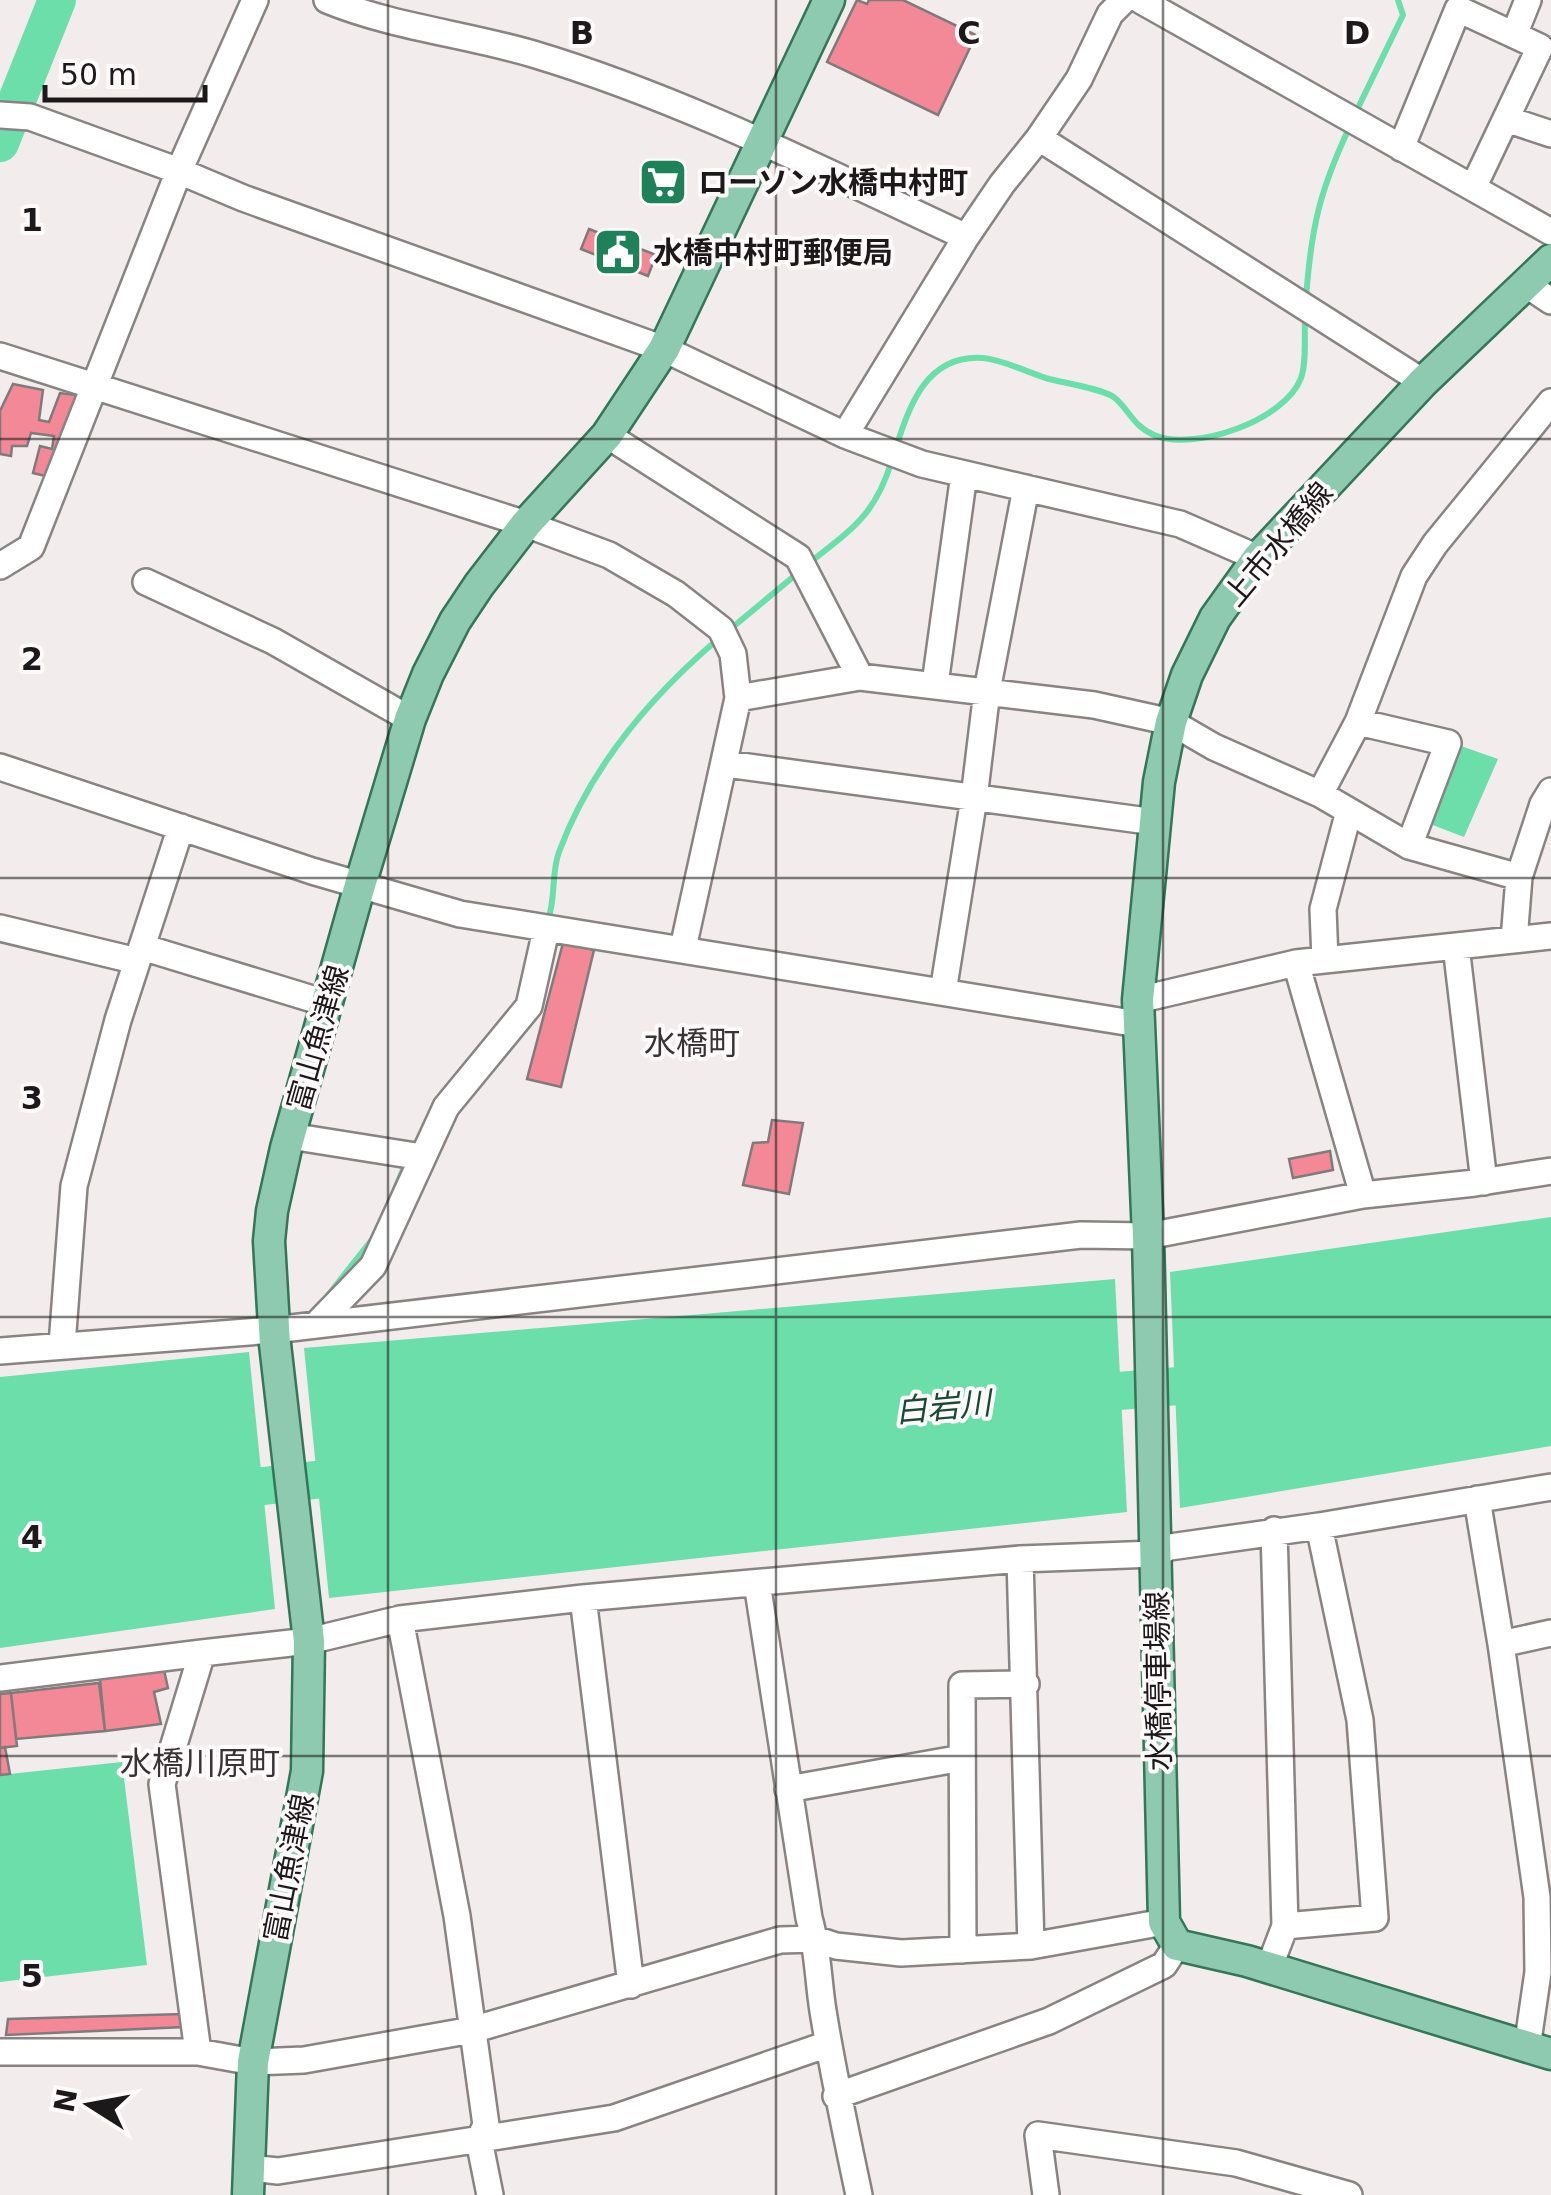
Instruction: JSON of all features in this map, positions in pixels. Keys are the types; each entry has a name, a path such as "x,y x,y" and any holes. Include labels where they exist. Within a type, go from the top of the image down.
{"main road":[{"name":"富山魚津線","path":"248,2182 253,2062 308,1771 308,1630 274,1337 270,1241 272,1211 290,1136 360,885 410,720 428,674 455,622 526,524 606,435 664,349 829,0"},
{"name":"上市水橋線","path":"1138,1012 1155,822 1171,722 1186,674 1216,618 1258,558 1423,382 1539,293 1551,260"},
{"name":"水橋停車場線","path":"1138,1012 1171,1933"},
{"path":"1171,1933 1269,1968 1539,2051"}],"street":[{"path":"0,566 31,547 179,171 255,0"},
{"path":"328,0 362,14 531,54 642,92 762,142 966,237"},
{"path":"844,435 966,237 1079,79 1110,14 1124,0"},
{"path":"1140,0 1551,232"},
{"path":"1514,35 1528,0"},
{"path":"1402,148 1458,9 1546,49 1472,188"},
{"path":"0,115 30,117 664,349 844,435 922,464 1180,524 1258,558"},
{"path":"1506,119 1551,134"},
{"path":"1040,138 1423,382"},
{"path":"0,356 526,524 610,555 676,594 721,629 732,654 738,698 683,948"},
{"path":"1320,794 1358,722 1414,576 1435,544 1551,402"},
{"path":"606,435 798,557 860,677"},
{"path":"936,684 964,474"},
{"path":"943,992 987,691 1026,488"},
{"path":"146,582 273,640 410,720"},
{"path":"738,698 860,677 1094,706 1171,722 1214,747 1320,794 1409,846 1518,877"},
{"path":"1358,722 1448,743 1409,846"},
{"path":"726,764 1155,822"},
{"path":"0,767 460,914 943,992 1138,1012 1296,963 1551,936"},
{"path":"1514,940 1518,877 1551,791"},
{"path":"1325,960 1323,909 1348,811"},
{"path":"62,1346 74,1186 118,1020 182,827"},
{"path":"0,928 140,954 329,1004"},
{"path":"316,1325 373,1266 446,1108 530,1006 546,930"},
{"path":"1456,946 1484,1182"},
{"path":"1296,963 1362,1195"},
{"path":"290,1136 422,1157"},
{"path":"0,1351 274,1337 316,1325 1081,1235 1148,1244 1362,1195 1551,1171"},
{"path":"0,1678 202,1654 308,1630 583,1598 1020,1559 1155,1541 1170,1547 1551,1487"},
{"path":"1476,1499 1544,1896 1538,1972 1539,2051"},
{"path":"1286,1926 1375,1918 1360,1720 1319,1526"},
{"path":"1269,1968 1286,1926 1274,1530"},
{"path":"1020,1559 1031,1946"},
{"path":"757,1584 815,1938 816,1972 836,2096 859,2195"},
{"path":"583,1598 631,1985"},
{"path":"400,1619 457,1916 486,2125 480,2140 490,2195"},
{"path":"1501,1644 1551,1633"},
{"path":"198,2052 162,1784 202,1654"},
{"path":"963,1950 962,1685 1026,1684"},
{"path":"788,1788 962,1758"},
{"path":"0,2052 198,2052 253,2062 304,2060 472,2030 780,1940 815,1938 836,1946 901,1954 1171,1933 1164,1965 1049,2021 836,2096"},
{"path":"248,2182 278,2171 614,2118 828,2044"},
{"path":"1046,2195 1038,2135 1236,2163 1349,2195"}],"water":[{"path":"1461,746 1498,759 1464,837 1430,824"},
{"path":"1551,1217 1551,1446 1180,1508 1170,1272"},
{"path":"1115,1279 1127,1512 329,1598 304,1348"},
{"path":"249,1352 275,1609 0,1648 0,1377"},
{"path":"122,1762 147,1965 0,1982 0,1775"}],"building":[{"path":"857,0 867,4 869,0 903,0 976,35 938,115 827,62"},
{"path":"589,229 656,255 648,276 581,249"},
{"path":"13,384 43,390 39,420 49,422 60,393 76,395 50,477 33,473 40,446 52,449 54,436 31,433 27,446 12,446 11,456 0,454 0,411"},
{"path":"563,943 594,950 561,1087 527,1079"},
{"path":"772,1120 803,1123 789,1194 743,1185 753,1143 768,1142"},
{"path":"1330,1151 1333,1170 1293,1178 1289,1159"},
{"path":"164,1670 168,1688 154,1692 161,1724 105,1731 100,1679"},
{"path":"99,1683 105,1731 16,1739 11,1693"},
{"path":"11,1693 17,1746 0,1748 0,1694"},
{"path":"5,1747 10,1774 0,1775 0,1748"},
{"path":"183,2014 184,2027 6,2035 8,2019"}],"waterway":[{"path":"0,143 57,0"},
{"path":"1356,112 1403,15 1398,0"},
{"path":"1306,299 1319,209 1351,124"},
{"path":"896,448 907,415 924,385 948,364 964,359 991,359 1102,392 1115,398 1136,423 1154,435 1191,439 1236,429 1277,407 1292,393 1303,371 1305,316"},
{"path":"808,564 870,508 892,460"},
{"path":"728,631 799,572"},
{"path":"548,920 559,852 587,791 646,710 718,639"},
{"path":"393,1194 407,1160"},
{"path":"329,1294 374,1237"},
{"name":"白岩川","path":"1071,1395 1226,1382"},
{"path":"212,1492 366,1474"}],"place":[{"name":"ローソン水橋中村町","path":"663,182"},
{"name":"水橋中村町郵便局","path":"618,252"}],"district":[{"name":"水橋町","path":"692,1043"},
{"name":"水橋川原町","path":"200,1763"}]}
